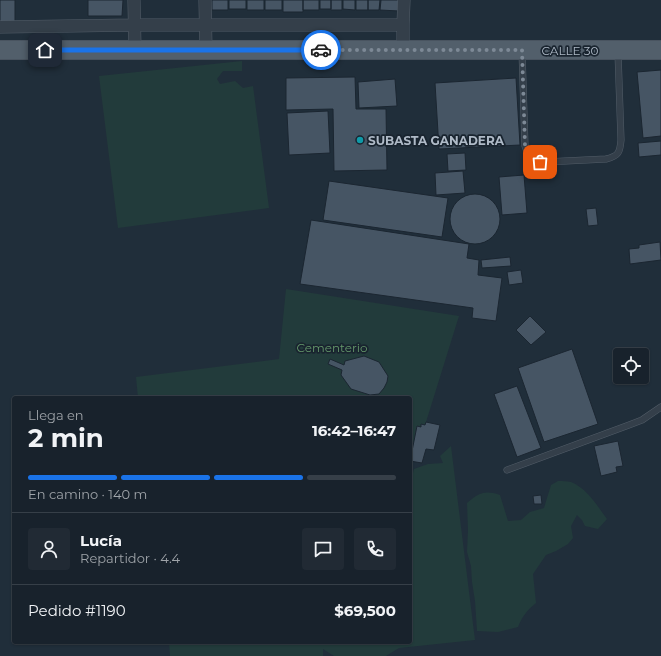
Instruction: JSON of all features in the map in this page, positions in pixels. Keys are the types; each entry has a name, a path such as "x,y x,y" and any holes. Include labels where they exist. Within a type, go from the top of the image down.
{"main road":[{"name":"CALLE 30","path":"0,50 661,50"}],"street":[{"path":"134,0 135,50"},
{"path":"205,0 206,50"},
{"path":"404,0 404,50"},
{"path":"0,27 135,25 403,25"}],"lane":[{"path":"522,50 525,146 532,158 544,162 606,159 612,158 620,152 621,140 618,50"},
{"path":"507,470 642,420 661,407"}],"green space":[{"path":"242,61 242,71 223,71 217,79 220,84 235,81 243,88 253,86 269,208 118,228 99,76"},
{"name":"Cementerio","path":"286,289 459,316 426,422 422,443 412,457 412,396 138,396 136,377 279,359"},
{"path":"451,446 475,640 399,648 386,656 334,656 323,649 323,656 170,656 169,644 412,644 412,477 414,469 428,464 443,463 440,456"},
{"path":"558,481 571,482 577,485 592,498 607,519 598,529 585,526 577,515 571,526 573,538 568,544 546,555 533,574 536,603 525,614 518,627 498,632 477,631 471,566 467,552 467,503 482,493 500,495 508,521 521,520 530,512 544,508 551,485"}],"building":[{"path":"0,0 15,0 15,28 0,28"},
{"path":"88,0 123,0 122,16 88,16"},
{"path":"212,0 228,0 228,10 212,10"},
{"path":"229,0 246,0 246,9 229,9"},
{"path":"247,0 264,0 264,10 247,10"},
{"path":"265,0 282,0 282,10 265,10"},
{"path":"283,0 303,0 303,12 283,12"},
{"path":"303,0 319,0 319,10 303,10"},
{"path":"320,0 331,0 331,9 320,9"},
{"path":"331,0 342,0 342,10 331,10"},
{"path":"343,0 355,0 355,10 343,9"},
{"path":"356,0 368,0 368,10 356,10"},
{"path":"368,0 380,0 379,10 368,10"},
{"path":"381,0 399,0 399,11 380,10"},
{"path":"661,70 661,136 643,138 637,72"},
{"name":"SUBASTA GANADERA","path":"355,77 356,109 386,109 387,170 334,171 333,109 286,110 286,78"},
{"path":"516,78 520,145 439,149 435,83"},
{"path":"395,79 397,106 359,108 358,82"},
{"path":"328,111 330,153 289,155 287,113"},
{"path":"661,141 661,155 639,157 638,143"},
{"path":"465,153 466,170 448,171 447,154"},
{"path":"463,171 465,193 436,195 435,173"},
{"path":"524,175 527,213 502,215 499,177"},
{"path":"329,181 448,198 442,237 323,220"},
{"path":"470,194 480,194 493,201 500,214 500,224 493,237 480,244 470,244 461,240 454,233 450,224 450,214 454,205 461,198"},
{"path":"596,208 598,225 588,226 586,209"},
{"path":"311,220 469,244 467,258 479,260 478,275 502,278 496,321 472,318 473,308 300,284"},
{"path":"660,242 661,260 630,264 629,249 639,248 639,245"},
{"path":"510,257 511,266 482,268 481,260"},
{"path":"521,270 523,283 509,285 507,272"},
{"path":"530,316 546,332 531,345 516,330"},
{"path":"572,349 598,424 544,442 518,368"},
{"path":"364,356 379,362 388,376 384,388 379,394 370,395 351,389 341,375 342,370 328,364 330,359 344,365 345,361"},
{"path":"517,386 541,448 517,457 494,394"},
{"path":"426,422 440,425 434,450 426,449 422,463 412,461 412,451 417,426 421,427 421,424 425,425"},
{"path":"618,441 623,466 616,467 617,472 601,476 594,446"},
{"path":"541,495 542,504 534,504 533,496"}],"way so far":[{"path":"321,50 522,50 525,146 532,158 540,162"}],"place":[{"name":"SUBASTA GANADERA","path":"360,140"}],"route":[{"path":"45,50 321,50"}]}
